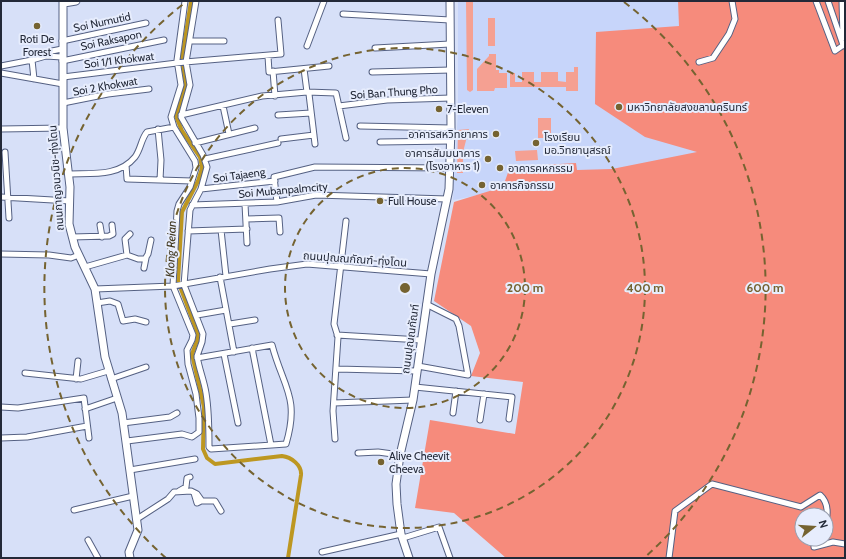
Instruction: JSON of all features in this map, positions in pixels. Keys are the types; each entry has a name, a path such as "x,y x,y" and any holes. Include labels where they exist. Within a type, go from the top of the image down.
{"street":[{"path":"63,2 76,1"},
{"path":"127,441 182,434 192,437 199,432 196,394 188,364 187,350 193,335 174,286 177,211 196,170 196,164 174,127 171,117 181,85 178,63 185,1"},
{"path":"196,1 191,41 186,62 190,85 181,115 182,121 205,159 207,173 201,189 190,210 184,285 197,316 203,337 197,358 208,402 210,448 286,444 292,417 289,391 272,345 197,358"},
{"path":"307,46 324,1"},
{"name":"ถนนปุณณกัณฑ์","path":"408,558 402,536 396,493 400,454 413,400 431,274 448,199 451,142 450,1"},
{"path":"699,62 708,61 715,56 729,34 735,19 732,1"},
{"path":"816,1 835,51 844,45"},
{"path":"828,1 844,45"},
{"path":"842,1 844,15 844,45"},
{"name":"ถนนกาญจนวนิช-ทุ่งโดน","path":"63,2 63,128 70,200 69,220 72,236 94,289 108,371 124,423 138,532 130,550 130,558"},
{"path":"343,14 450,20"},
{"path":"278,20 281,54 268,56 269,72 328,66"},
{"name":"Soi Numutid","path":"62,41 146,23"},
{"name":"Soi Raksapon","path":"1,66 46,56 62,56 164,40"},
{"path":"191,41 224,41"},
{"path":"375,48 450,44"},
{"name":"Soi 1/1 Khokwat","path":"1,74 34,79 63,80 186,62 268,56"},
{"path":"32,60 34,79"},
{"path":"304,68 315,144"},
{"path":"372,72 451,70"},
{"path":"273,71 274,96"},
{"name":"Soi 2 Khokwat","path":"63,103 108,94 149,89"},
{"path":"181,115 262,96 336,93 346,138"},
{"name":"Soi Ban Thung Pho","path":"339,106 387,100 451,98"},
{"path":"222,106 229,134"},
{"path":"278,115 311,113"},
{"path":"360,126 451,128"},
{"path":"68,174 112,172 126,165 136,154 146,133 150,130 174,127"},
{"path":"1,129 63,128"},
{"path":"195,143 256,128"},
{"path":"158,129 162,160 160,180"},
{"path":"205,159 280,141 314,135"},
{"path":"380,142 451,142"},
{"path":"5,152 9,218"},
{"path":"126,165 126,179 192,181"},
{"name":"Soi Tajaeng","path":"201,189 275,179 315,167 450,168"},
{"path":"275,179 276,202"},
{"name":"Soi Mubanpalmcity","path":"192,205 276,202 316,195 448,199"},
{"path":"1,197 70,200"},
{"path":"246,204 248,243"},
{"path":"246,219 279,218 280,232"},
{"path":"335,439 334,403 337,369 337,335 334,324 342,267 346,221"},
{"path":"100,225 102,237"},
{"path":"72,236 97,235 102,237 113,234 112,226"},
{"path":"221,230 226,310 230,324 234,352"},
{"path":"188,231 247,230"},
{"path":"127,255 125,241 130,234"},
{"path":"144,268 151,240"},
{"path":"1,254 49,255 71,258 79,255"},
{"path":"85,267 127,255 138,259 146,258"},
{"name":"ถนนปุณณกัณฑ์-ทุ่งโดน","path":"94,289 184,285 223,277 307,264 431,274"},
{"path":"97,303 112,301 118,304 123,321 138,319 146,322"},
{"path":"337,369 417,368 468,374 459,326 456,319 426,304"},
{"path":"197,316 226,310"},
{"path":"230,324 255,320"},
{"path":"337,335 421,340"},
{"path":"252,348 271,445"},
{"path":"224,354 238,423"},
{"path":"76,379 78,361"},
{"path":"111,379 146,367"},
{"path":"25,373 76,379 108,371"},
{"path":"415,387 512,397 509,419"},
{"path":"453,413 456,391"},
{"path":"480,420 484,394"},
{"path":"1,407 18,408 84,398 89,438"},
{"path":"85,409 117,398"},
{"path":"334,403 413,400"},
{"path":"124,423 170,417 177,413"},
{"path":"1,438 27,437 87,426"},
{"path":"358,454 378,452 400,454"},
{"path":"130,470 195,459"},
{"path":"178,492 186,487 187,478 190,477"},
{"path":"669,558 675,511 712,484 797,507"},
{"path":"137,519 166,501 174,492 194,492 201,501 216,502 221,510"},
{"path":"802,507 820,495 823,497 827,507"},
{"path":"74,510 133,496"},
{"path":"322,552 439,527 450,558"},
{"path":"88,540 98,558"},
{"path":"834,542 845,544"}],"shaded area":[{"name":"มหาวิทยาลัยสงขลานครินทร์","path":"458,1 845,1 723,149 453,200 458,110"},
{"path":"466,1 473,1 473,90 470,92 467,90"},
{"path":"678,1 845,1 845,558 506,558 454,513 415,508 430,420 515,434 523,382 471,376 480,353 471,326 434,301 454,202 496,189 497,184 505,181 510,167 576,163 577,170 612,169 697,152 645,137 595,104 596,32 679,26"},
{"path":"488,18 495,18 495,46 488,46"},
{"path":"489,54 496,54 496,70 499,70 499,73 507,73 507,88 495,88 494,91 477,91 477,69 489,56"},
{"path":"574,67 578,67 578,91 566,91 566,87 510,87 510,73 515,73 515,82 522,82 522,72 534,72 534,82 541,82 541,72 558,72 558,81 566,82 566,72 574,72"},
{"path":"538,118 551,118 551,138 538,138"},
{"path":"469,129 463,152 463,173 457,173 458,130"},
{"path":"537,150 538,160 516,161 515,151"}],"waterway":[{"name":"Klong Reian","path":"191,1 182,59 186,85 176,116 182,131 200,157 202,168 198,181 182,212 178,281 198,334 192,354 204,407 203,449 207,458 215,464 282,456 289,458 298,465 301,475 288,558"}],"place":[{"name":"Roti De Forest","path":"37,26"},
{"name":"มหาวิทยาลัยสงขลานครินทร์","path":"619,107"},
{"name":"7-Eleven","path":"439,109"},
{"name":"อาคารสหวิทยาคาร","path":"496,134"},
{"name":"โรงเรียน มอ.วิทยานุสรณ์","path":"536,143"},
{"name":"อาคารสัมมนาคาร (โรงอาหาร 1)","path":"488,159"},
{"name":"อาคารคหกรรม","path":"500,168"},
{"name":"อาคารกิจกรรม","path":"482,185"},
{"name":"Full House","path":"380,201"},
{"name":"Alive Cheevit Cheeva","path":"381,462"}]}
